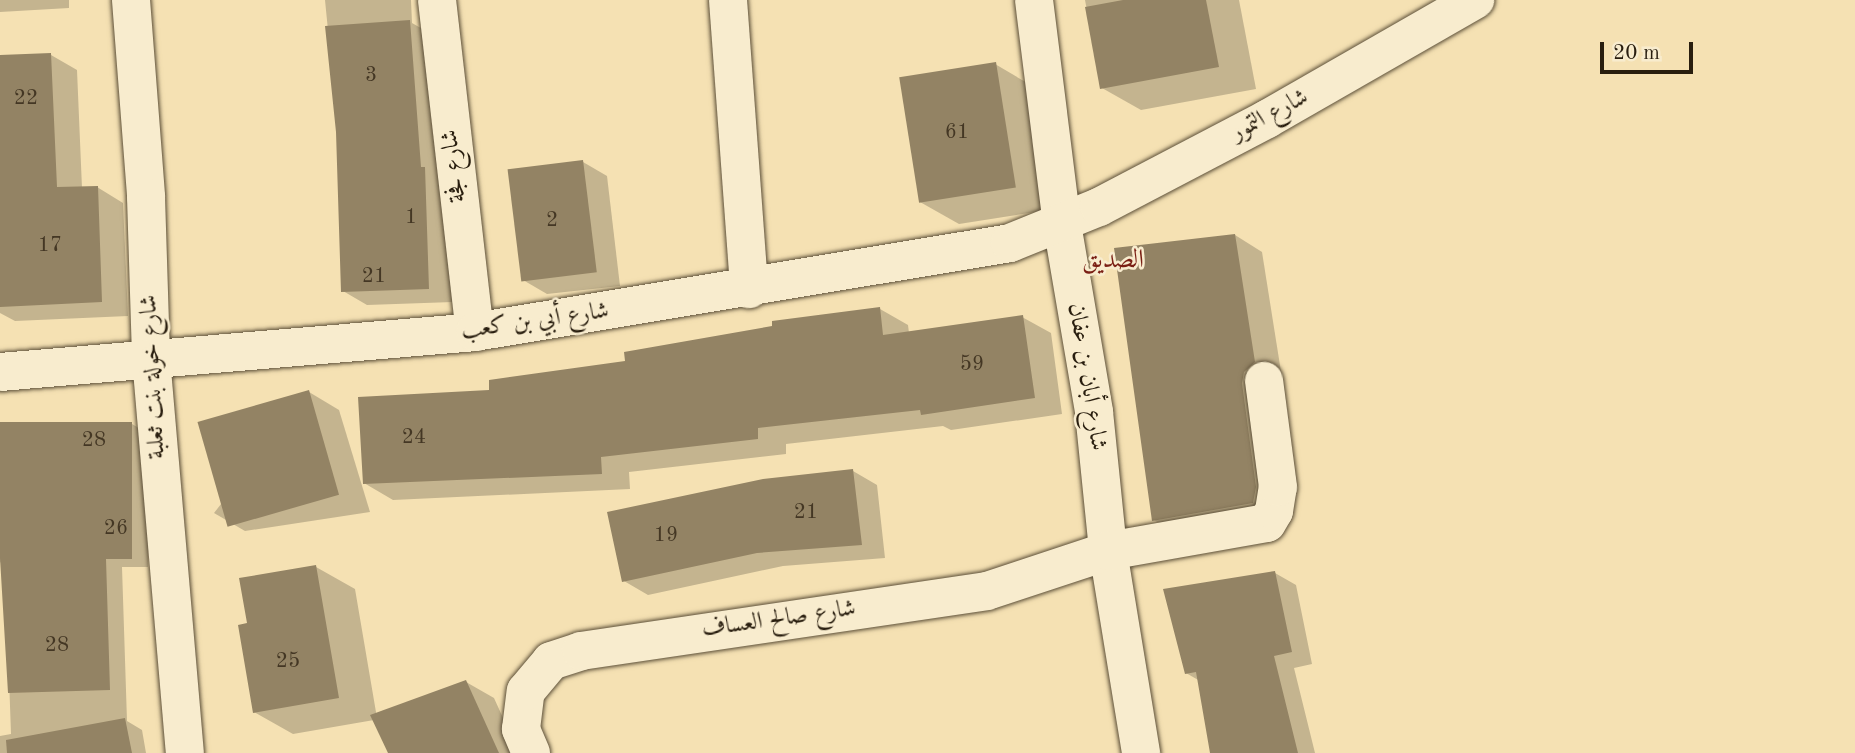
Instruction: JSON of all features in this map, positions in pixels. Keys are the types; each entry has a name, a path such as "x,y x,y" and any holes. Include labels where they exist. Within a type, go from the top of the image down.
{"street":[{"name":"شارع خولة بنت ثعلبة","path":"131,0 146,197 151,359 185,753"},
{"name":"شارع فجة","path":"437,0 475,332"},
{"path":"728,0 749,289"},
{"name":"شارع أبان بن عفان","path":"1034,0 1062,224 1094,412 1108,551 1141,753"},
{"name":"شارع التمور","path":"1062,224 1267,119 1475,0"},
{"name":"شارع أبي بن كعب","path":"0,372 475,332 749,289 1010,243 1062,224"},
{"name":"شارع صالح العساف","path":"531,753 521,729 521,709 534,676 551,661 581,652 716,629 988,591 1108,551 1267,523 1274,511 1278,487 1264,381"}],"building":[{"path":"1123,0 1206,0 1219,67 1100,89 1085,7"},
{"path":"410,20 421,167 425,167 429,289 341,292 336,132 325,26"},
{"path":"51,53 57,187 98,186 102,302 0,307 0,55"},
{"path":"996,62 1016,187 919,203 899,77"},
{"path":"583,160 597,272 521,281 508,169"},
{"path":"1235,234 1255,362 1244,372 1242,383 1256,487 1253,503 1152,521 1114,248"},
{"path":"880,307 883,335 1023,315 1035,398 921,415 920,410 758,428 758,439 601,457 602,474 363,484 358,397 489,390 489,380 625,361 624,352 772,326 772,321"},
{"path":"309,390 339,495 228,527 197,422"},
{"path":"0,422 132,422 132,559 106,559 110,690 8,693 0,558"},
{"path":"853,469 862,545 757,553 622,582 607,512 763,479"},
{"path":"316,565 339,698 253,713 238,625 247,623 239,578"},
{"path":"1275,571 1292,652 1274,656 1298,753 1210,753 1196,672 1185,674 1163,589"},
{"path":"466,680 499,753 388,753 370,715"},
{"path":"125,718 132,753 7,753 6,740"}],"district":[{"name":"الصديق","path":"1113,261"}]}
